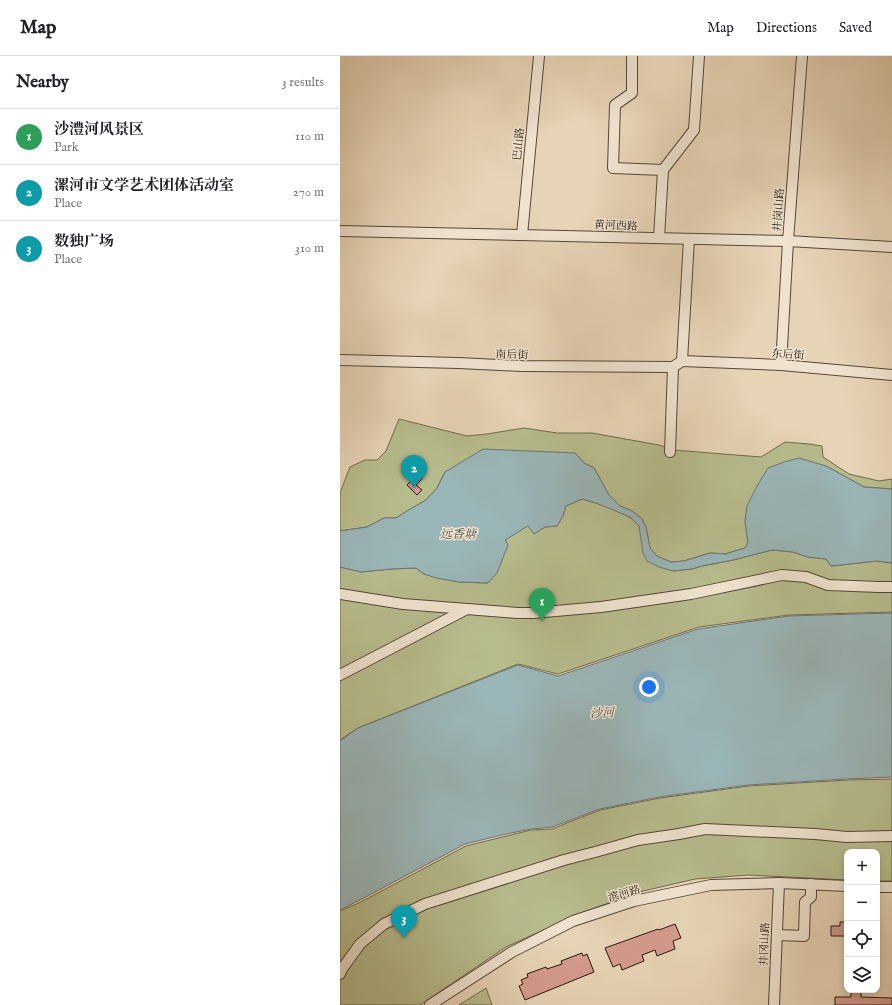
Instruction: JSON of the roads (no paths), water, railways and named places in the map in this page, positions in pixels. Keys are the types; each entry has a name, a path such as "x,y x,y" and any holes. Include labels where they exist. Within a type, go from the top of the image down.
{"street":[{"name":"巴山路","path":"522,235 539,56"},
{"path":"632,56 632,93 615,105 613,168 663,170"},
{"path":"659,238 663,170 694,130 699,56"},
{"name":"井岗山路","path":"781,365 788,241 802,56"},
{"name":"黄河西路","path":"340,231 788,241 892,247"},
{"path":"670,452 689,239"},
{"name":"南后街","path":"340,360 522,366 678,364"},
{"name":"东后街","path":"678,364 781,365 892,375"},
{"path":"340,594 403,604 466,610 526,613 601,607 691,594 782,575 806,577 828,585 879,588 892,587"},
{"path":"340,675 466,610"},
{"path":"340,974 360,944 384,924 419,907 564,860 638,840 705,829 847,837 892,836"},
{"name":"滨河路","path":"430,1005 512,952 573,921 634,901 711,885 779,883 844,886"},
{"name":"井冈山路","path":"774,1005 779,883"},
{"path":"777,935 804,936 804,902 810,896 811,884"},
{"path":"880,887 892,888"}],"water":[{"name":"远香塘","path":"483,449 575,453 584,463 594,468 609,495 620,506 632,511 642,519 646,527 650,548 657,556 671,562 684,561 710,553 725,554 745,548 748,543 745,521 747,506 757,486 768,468 799,458 826,466 864,487 892,489 892,563 877,561 831,566 826,559 808,557 793,552 772,550 692,569 673,571 659,567 647,561 643,553 639,526 630,517 582,499 566,506 563,516 557,526 545,527 534,534 528,526 505,540 508,545 497,573 488,583 459,582 436,578 424,574 416,568 361,572 340,567 340,531 367,527 384,518 396,518 426,500 437,488 445,472"},
{"name":"沙河","path":"892,613 892,777 748,785 659,797 600,809 552,827 531,829 465,844 340,910 340,741 358,728 518,665 558,676 698,629 789,616"}],"place":[{"name":"漯河市文学艺术团体活动室","path":"414,488"},
{"name":"沙澧河风景区","path":"542,621"},
{"name":"数独广场","path":"404,938"}]}
